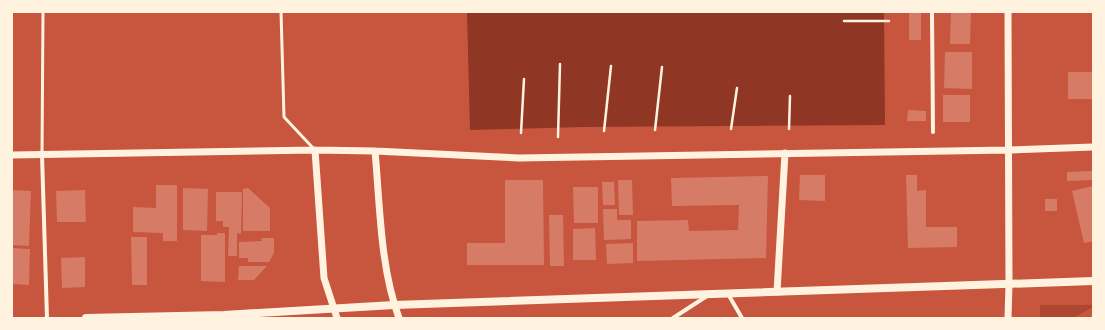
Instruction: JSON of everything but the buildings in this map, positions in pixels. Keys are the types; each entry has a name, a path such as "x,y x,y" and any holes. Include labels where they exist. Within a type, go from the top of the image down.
{"main road":[{"path":"86,318 224,317 332,308 394,305 1093,281"}],"street":[{"path":"932,12 933,132"},
{"path":"1008,12 1008,318"},
{"path":"12,155 315,150 375,151 519,158 1009,150 1093,147"},
{"path":"315,150 324,278 332,308 337,318"},
{"path":"375,151 383,253 398,318"},
{"path":"777,292 785,153"},
{"path":"42,155 47,318"},
{"path":"673,318 709,294"},
{"path":"728,294 742,318"}],"lane":[{"path":"42,155 43,12"},
{"path":"281,12 284,116 315,150"}],"path":[{"path":"844,21 889,21"},
{"path":"558,136 560,64"},
{"path":"604,131 611,66"},
{"path":"654,130 662,67"},
{"path":"521,133 524,79"},
{"path":"731,129 737,88"},
{"path":"788,129 790,96"}],"shaded area":[{"path":"467,12 884,12 885,125 583,127 470,130"},
{"path":"1040,305 1093,305 1093,307 1073,318 1040,318"}]}
